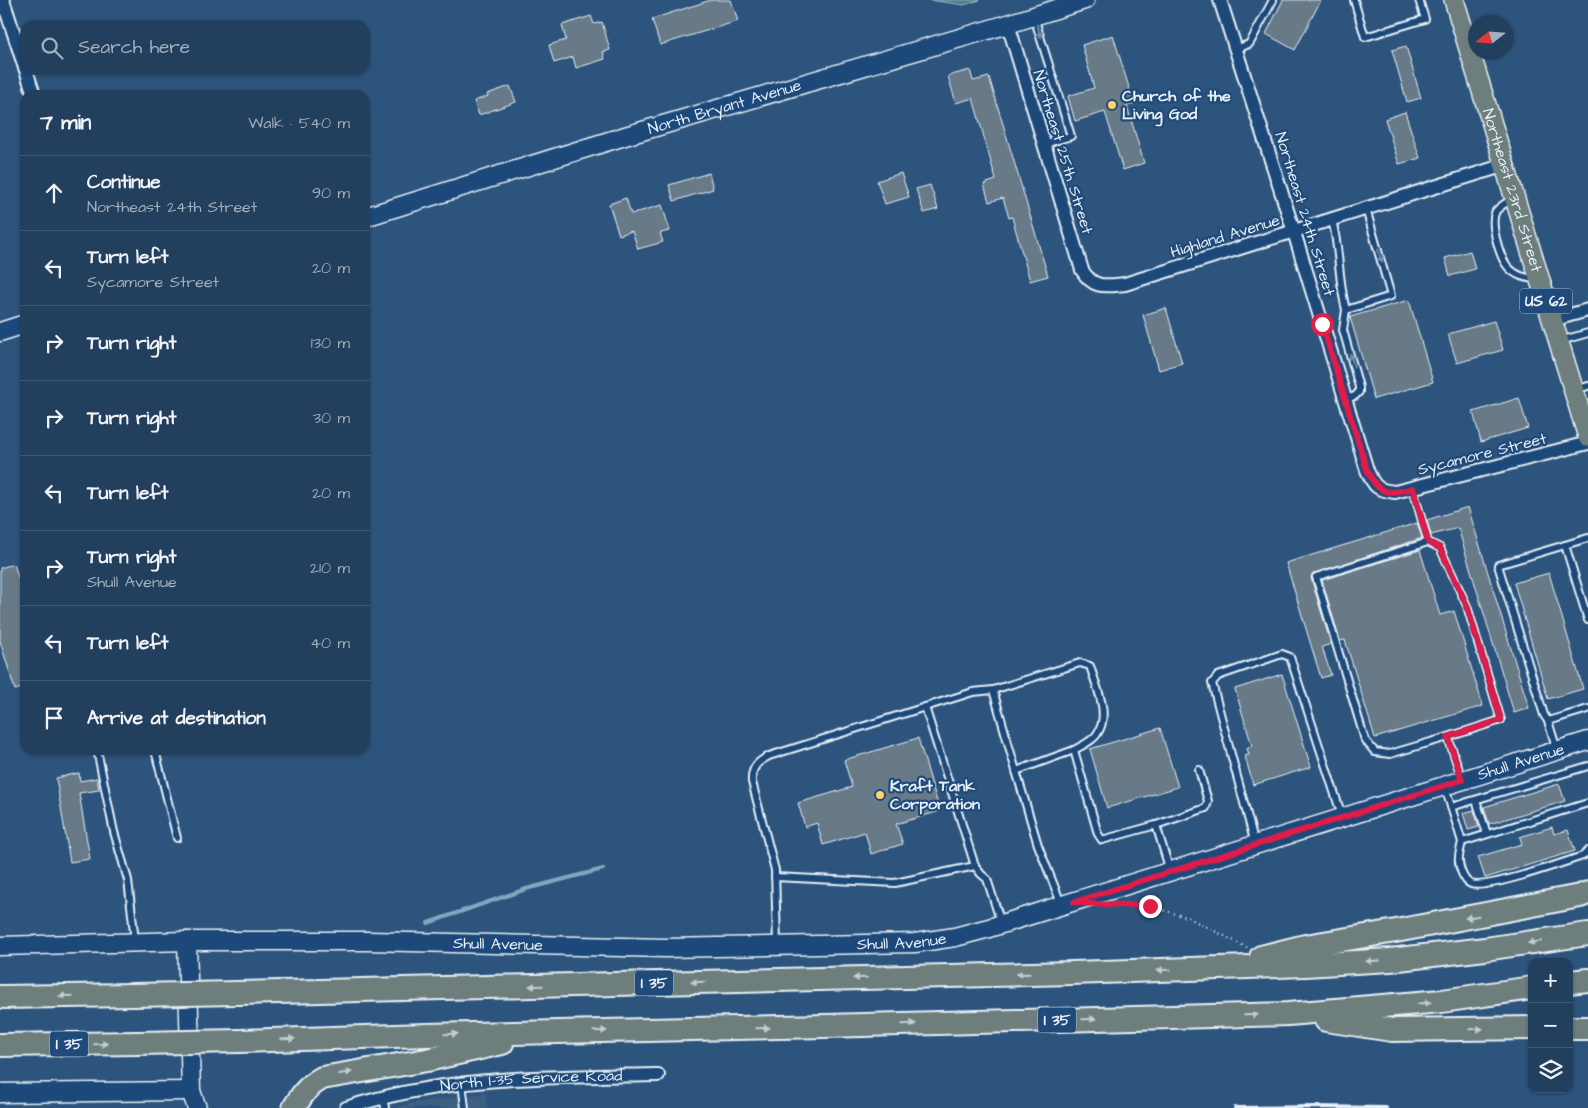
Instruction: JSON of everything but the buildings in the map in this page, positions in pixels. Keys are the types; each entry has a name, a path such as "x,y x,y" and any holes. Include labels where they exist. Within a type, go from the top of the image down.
{"highway":[{"path":"1213,969 1305,946 1406,929 1588,893"},
{"name":"I 35","path":"0,997 1213,969 1390,960 1588,934"},
{"path":"1573,982 1588,980"},
{"name":"I 35","path":"0,1046 1288,1014 1442,1001 1528,989"},
{"path":"1288,1014 1392,1030 1528,1028"},
{"path":"1573,1028 1588,1028"},
{"path":"294,1108 311,1084 322,1078 427,1060 551,1032"}],"main road":[{"name":"Northeast 23rd Street","path":"1454,0 1559,342 1581,388 1588,438"}],"street":[{"path":"3,0 20,53"},
{"name":"North Bryant Avenue","path":"370,215 625,136 1085,0"},
{"name":"Northeast 24th Street","path":"1220,0 1367,470 1373,484 1382,490"},
{"name":"Northeast 25th Street","path":"1008,24 1082,270 1087,279 1096,284"},
{"path":"27,75 32,90"},
{"name":"Highland Avenue","path":"1096,284 1108,286 1125,284 1505,165"},
{"path":"1552,320 1588,310"},
{"path":"0,332 20,326"},
{"name":"Sycamore Street","path":"1382,490 1395,492 1413,488 1588,443"},
{"name":"Shull Avenue","path":"186,941 368,941 606,948 915,943 954,937 1062,906 1462,780 1586,744"},
{"path":"0,946 186,941 191,1091 196,1108"},
{"name":"North I-35 Service Road","path":"346,1108 384,1103 462,1083 535,1078 658,1075"},
{"path":"0,1093 191,1091"}],"lane":[{"path":"1236,49 1252,41 1273,0"},
{"path":"1354,0 1365,37 1425,19 1419,0"},
{"path":"1034,16 1071,136 1044,144"},
{"path":"1515,198 1495,212 1494,230 1506,265 1523,278 1540,279"},
{"path":"1346,310 1391,296 1366,209"},
{"path":"1332,220 1346,310 1343,330 1360,387 1359,392 1355,396 1345,399"},
{"path":"1559,342 1588,333"},
{"path":"1413,488 1428,542"},
{"path":"1557,751 1548,721 1544,715 1498,565 1588,538"},
{"path":"1428,542 1440,548 1467,606 1501,720 1448,737 1390,754 1375,752 1365,740 1316,577 1428,542"},
{"path":"1565,545 1588,620"},
{"path":"1256,845 1212,683 1218,676 1282,654 1290,656 1342,818"},
{"path":"777,946 775,870 752,782 751,771 758,762 768,756 973,692 993,690 1080,663 1090,666 1103,718 1096,735 1074,750 1016,771"},
{"path":"993,690 1038,846 1062,906"},
{"path":"925,707 975,866 987,879 1001,924"},
{"path":"1548,721 1588,708"},
{"path":"1448,737 1462,780"},
{"path":"1074,750 1098,834 1102,840 1156,825 1206,808 1208,801 1198,770"},
{"path":"99,755 114,832 128,880 135,942"},
{"path":"156,755 177,838"},
{"path":"1452,808 1588,766"},
{"path":"1445,786 1462,842 1458,859 1464,878 1470,884 1480,885 1515,878 1583,856 1588,851"},
{"path":"1476,800 1487,834"},
{"path":"1462,842 1588,803"},
{"path":"1156,825 1170,872"},
{"path":"775,877 895,883 975,866"},
{"path":"462,1083 465,1108"}],"path":[{"path":"1114,904 1150,906 1189,918 1243,946 1268,956"}],"shaded area":[{"path":"486,1093 487,1108 396,1108 413,1103"}],"green space":[{"path":"929,0 980,0 964,5"}],"waterway":[{"path":"428,923 526,889 603,869"}],"railway":[{"path":"1235,1108 1386,1108"}],"place":[{"name":"Church of the Living God","path":"1112,105"},
{"name":"Kraft Tank Corporation","path":"880,795"}],"route":[{"path":"1150,906 1074,902 1462,780 1448,737 1501,720 1467,606 1440,548 1428,542 1413,488 1395,492 1382,490 1373,484 1322,324"}]}
